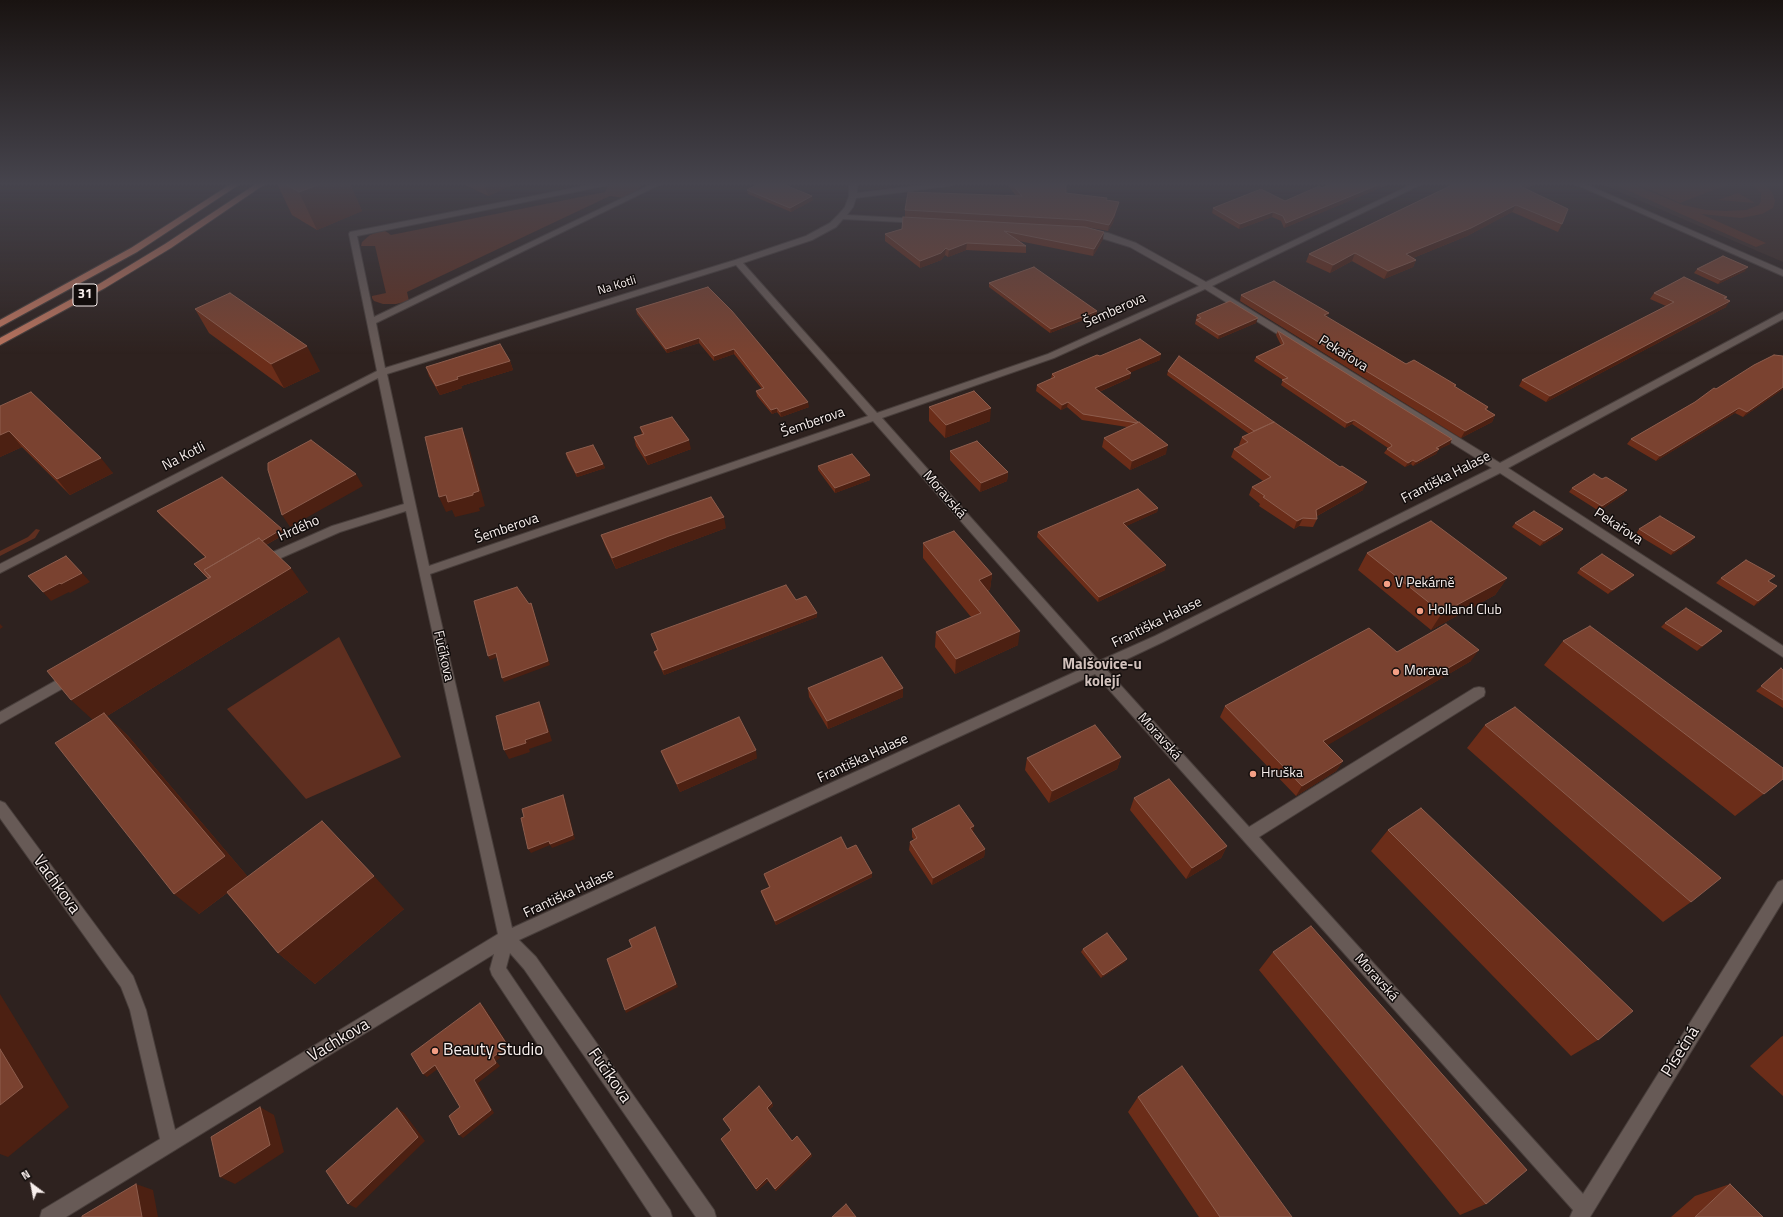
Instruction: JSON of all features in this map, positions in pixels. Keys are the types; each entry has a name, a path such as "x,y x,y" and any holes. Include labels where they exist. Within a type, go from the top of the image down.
{"main road":[{"name":"31","path":"0,324 148,241"},
{"name":"31","path":"0,342 102,286 176,241"}],"street":[{"path":"354,241 370,322 382,372"},
{"path":"370,322 539,241"},
{"name":"Na Kotli","path":"0,569 382,372 738,262 801,241"},
{"name":"Pekařova","path":"1121,241 1133,245 1205,286 1500,468 1783,652"},
{"name":"Šemberova","path":"424,572 1051,356 1205,286 1299,241"},
{"path":"1709,241 1783,273"},
{"name":"Moravská","path":"738,262 1582,1213"},
{"name":"Františka Halase","path":"507,938 1097,668 1327,556 1500,468 1783,315"},
{"name":"Fučíkova","path":"382,372 424,572 507,938 498,969 663,1217"},
{"name":"Hrdého","path":"257,567 277,555 336,529 411,506"},
{"path":"0,719 81,671"},
{"path":"1248,836 1479,692"},
{"name":"Vachkova","path":"0,807 127,982 138,1010 170,1144"},
{"name":"Písečná","path":"1582,1213 1783,887"},
{"name":"Fučíkova","path":"507,938 530,963 707,1217"},
{"name":"Vachkova","path":"49,1217 507,938"}],"shaded area":[{"path":"515,241 407,292 409,301 396,304 383,304 374,301 372,298 372,296 386,293 375,246 361,246 362,242"},
{"path":"1734,241 1783,241 1783,262"},
{"path":"1742,241 1761,241 1766,243 1756,247"},
{"path":"36,529 40,530 35,538 0,556 0,551 28,537"},
{"path":"339,637 401,757 306,799 227,709"}],"building":[{"path":"894,241 1018,241 1026,246 967,243 949,250 946,248 941,253 920,261"},
{"path":"1053,241 1099,241 1094,249"},
{"path":"1336,241 1439,241 1406,254 1416,260 1388,271 1355,253 1333,265 1309,254"},
{"path":"1723,256 1748,267 1721,280 1697,269"},
{"path":"1034,267 1097,311 1051,329 989,283"},
{"path":"1684,277 1727,297 1724,298 1730,301 1550,396 1522,380 1674,302 1654,293"},
{"path":"1274,281 1329,313 1324,315 1406,364 1414,360 1456,385 1454,386 1488,407 1485,409 1495,415 1465,431 1241,295"},
{"path":"708,287 732,311 808,402 780,412 777,408 771,410 756,391 764,388 734,349 714,356 699,338 666,349 636,309"},
{"path":"230,293 307,346 271,364 195,309"},
{"path":"1230,301 1258,318 1219,335 1196,320 1201,318 1197,315"},
{"path":"1278,331 1452,439 1436,448 1439,449 1416,462 1413,460 1408,463 1387,449 1392,446 1391,444 1354,420 1347,423 1282,380 1288,378 1256,357 1284,344"},
{"path":"1140,339 1161,354 1126,369 1131,373 1095,388 1138,422 1137,423 1083,414 1068,402 1062,405 1037,385 1055,377 1052,374"},
{"path":"500,344 510,361 457,377 458,379 436,386 426,367"},
{"path":"1774,355 1783,356 1783,387 1747,412 1739,408 1660,456 1631,439 1695,402 1714,388 1716,389 1754,365"},
{"path":"1179,356 1274,422 1254,431 1168,371"},
{"path":"974,391 991,408 946,425 929,407"},
{"path":"31,392 101,458 57,479 9,431 0,435 0,406"},
{"path":"672,417 689,440 645,456 634,437 644,434 640,427"},
{"path":"1139,422 1168,445 1132,461 1104,438"},
{"path":"1274,422 1340,467 1342,466 1367,482 1316,510 1317,519 1303,518 1297,521 1263,497 1265,496 1252,487 1271,477 1234,449 1248,442 1242,437"},
{"path":"462,428 479,491 473,493 473,495 448,502 446,495 439,497 425,437"},
{"path":"311,440 356,474 282,515 268,470 268,463"},
{"path":"977,441 1008,472 981,483 950,451"},
{"path":"593,445 603,464 576,473 566,453"},
{"path":"852,454 870,475 835,488 818,466"},
{"path":"1594,474 1602,479 1606,477 1627,490 1602,506 1572,488"},
{"path":"222,477 282,529 262,541 259,538 204,570 210,577 208,578 194,564 206,557 157,511"},
{"path":"1138,489 1158,508 1123,523 1166,565 1099,597 1038,532"},
{"path":"711,497 724,517 612,558 601,535"},
{"path":"1534,511 1563,529 1544,541 1515,523"},
{"path":"1660,516 1695,537 1674,551 1639,529"},
{"path":"1431,521 1507,578 1442,613 1367,553"},
{"path":"954,531 992,574 979,580 1020,631 956,659 936,632 981,613 923,543"},
{"path":"259,538 291,568 71,700 47,671 211,577 204,570"},
{"path":"1602,554 1634,575 1612,590 1580,569"},
{"path":"66,556 82,573 43,592 28,576"},
{"path":"1746,560 1775,576 1768,581 1777,586 1758,601 1721,578"},
{"path":"786,585 796,600 806,596 817,613 663,670 654,652 658,650 651,634"},
{"path":"517,587 529,604 531,603 548,661 502,678 496,653 488,656 474,601"},
{"path":"1686,608 1722,631 1702,646 1665,623"},
{"path":"1446,624 1479,650 1323,741 1343,761 1302,786 1225,706 1369,628 1397,652"},
{"path":"1590,626 1783,768 1783,779 1764,794 1563,641"},
{"path":"882,657 903,688 827,721 808,688"},
{"path":"1781,668 1783,670 1783,700 1761,686"},
{"path":"539,702 548,732 525,740 526,743 504,750 496,716"},
{"path":"1515,707 1721,878 1691,902 1485,725"},
{"path":"104,713 225,856 174,894 55,743"},
{"path":"739,717 756,750 677,784 661,751"},
{"path":"1095,725 1121,757 1052,791 1027,758"},
{"path":"1169,779 1227,846 1192,868 1134,798"},
{"path":"563,795 573,835 550,844 549,841 528,849 521,818 524,817 522,809"},
{"path":"959,805 974,826 970,828 985,849 933,878 910,842 917,838 912,829"},
{"path":"1421,808 1633,1011 1598,1040 1388,830"},
{"path":"322,821 374,876 278,953 227,892"},
{"path":"841,837 847,849 856,845 872,873 775,921 761,891 770,887 764,874"},
{"path":"1311,926 1527,1170 1486,1204 1273,952"},
{"path":"655,927 676,984 625,1010 607,959 632,947 629,940"},
{"path":"1107,933 1127,959 1103,975 1083,949"},
{"path":"480,1003 508,1046 493,1057 496,1063 474,1080 491,1110 459,1135 449,1116 460,1107 435,1065 423,1074 411,1054"},
{"path":"0,1049 23,1087 0,1105"},
{"path":"1182,1066 1292,1217 1220,1217 1138,1097"},
{"path":"759,1086 772,1103 767,1108 792,1141 797,1136 811,1154 775,1189 767,1178 756,1189 721,1139 731,1130 723,1119"},
{"path":"260,1107 270,1145 220,1177 211,1137"},
{"path":"397,1108 418,1137 348,1204 326,1171"},
{"path":"136,1184 142,1217 82,1217 82,1216"},
{"path":"1730,1184 1763,1217 1695,1217"},
{"path":"846,1204 856,1217 832,1217"}],"place":[{"name":"V Pekárně","path":"1387,584"},
{"name":"Holland Club","path":"1420,611"},
{"name":"Morava","path":"1396,672"},
{"name":"Hruška","path":"1253,774"},
{"name":"Beauty Studio","path":"435,1051"}],"district":[{"name":"Malšovice-u kolejí","path":"1102,674"}]}
